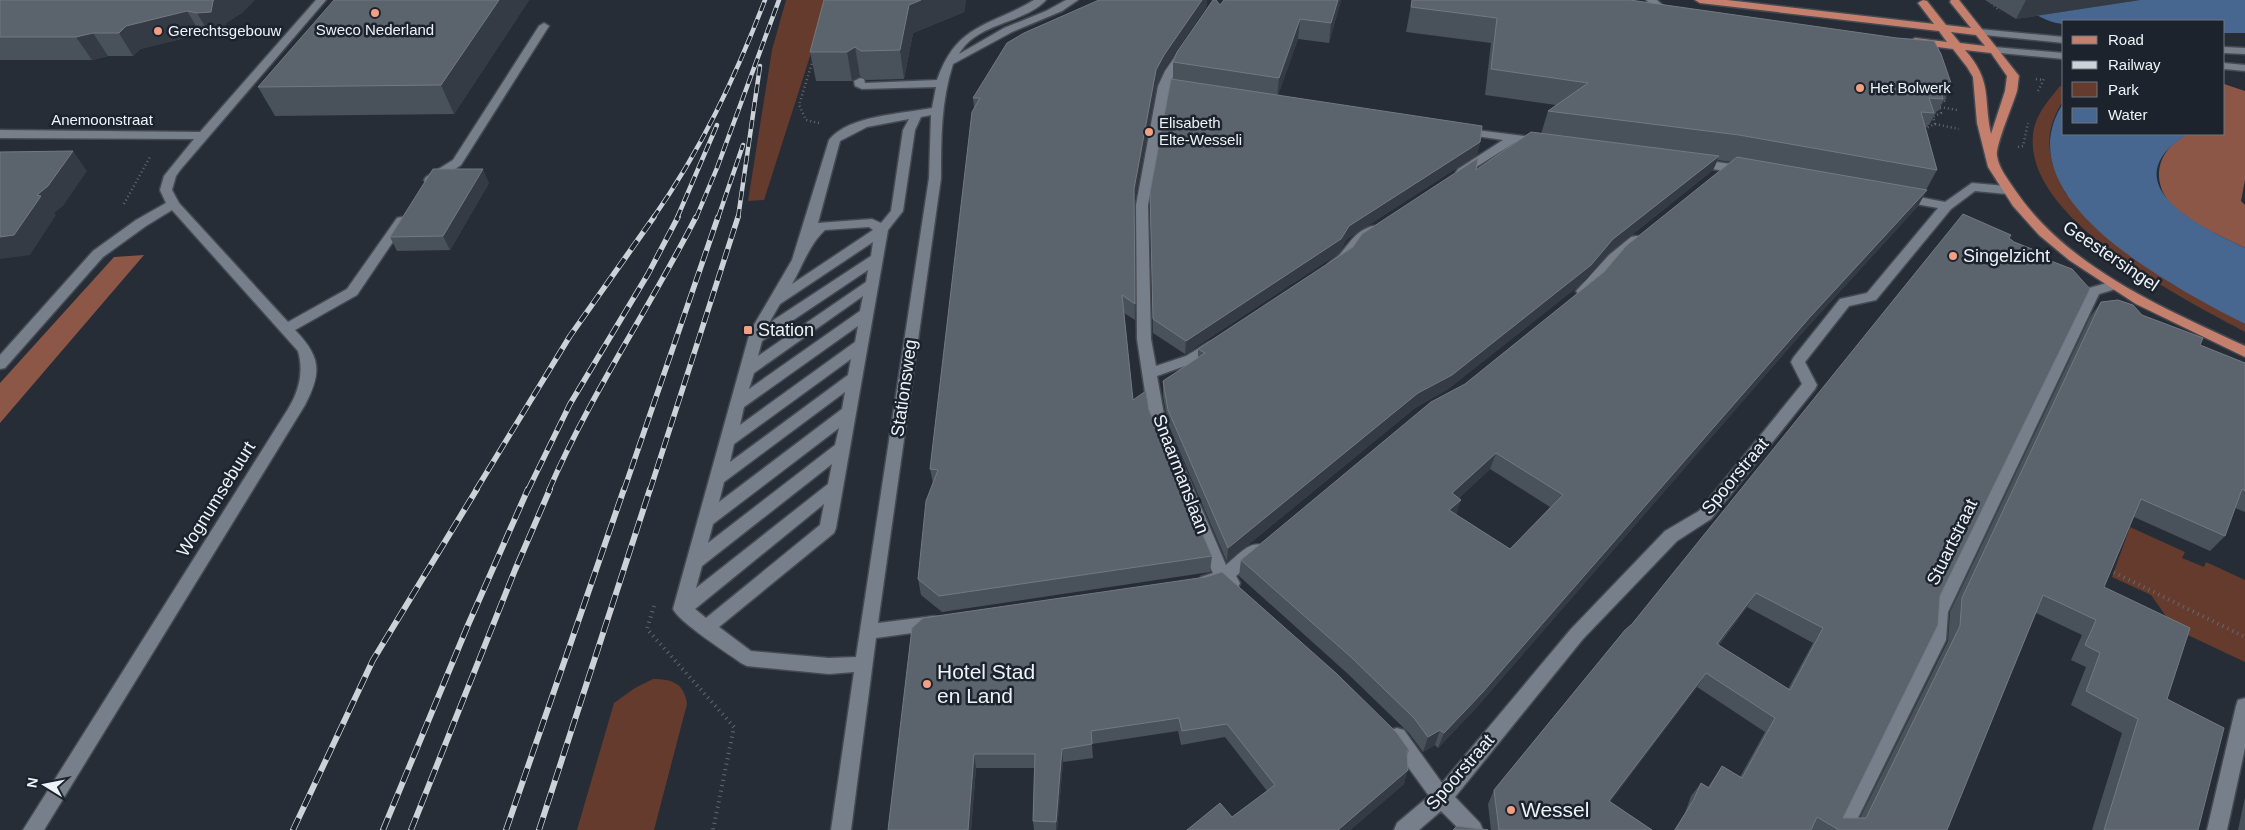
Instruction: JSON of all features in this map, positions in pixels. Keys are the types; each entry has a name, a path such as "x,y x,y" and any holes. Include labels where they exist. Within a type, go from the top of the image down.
{"main road":[{"path":"1700,0 1979,32"},
{"path":"1955,2 2013,76 2011,91 1991,152"},
{"name":"Geestersingel","path":"1923,3 1976,71 1982,118 1996,171 2007,190 2048,236 2079,261 2114,285 2176,319 2245,352"},
{"path":"1648,5 1669,12"},
{"path":"1906,40 1994,50"}],"street":[{"path":"0,364 98,254 134,227 173,204 166,190 170,176 320,0"},
{"name":"Stationsweg","path":"841,830 935,178 935,133 942,83 956,48 967,38 992,23 1041,0"},
{"path":"950,62 960,59 1010,29 1045,15 1073,0"},
{"path":"422,189 427,181 457,162 544,26"},
{"path":"1979,32 2062,40"},
{"name":"Snaarmanslaan","path":"1191,40 1170,71 1142,205 1144,339 1158,425 1214,559 1224,576 1246,596"},
{"path":"1994,50 2062,56"},
{"path":"2225,50 2245,51"},
{"path":"2225,66 2245,68"},
{"path":"860,80 859,84 862,86 942,83"},
{"path":"682,609 756,334 799,260 835,140 844,132 879,121 937,110"},
{"path":"775,301 882,230 897,211 909,130 917,114"},
{"path":"1445,129 1552,144"},
{"name":"Anemoonstraat","path":"0,134 203,136"},
{"path":"1449,181 1512,139"},
{"path":"1689,162 1757,172"},
{"path":"1713,179 1728,167"},
{"path":"1891,195 1948,206 1972,187 2007,190"},
{"name":"Wognumsebuurt","path":"33,830 302,397 308,380 308,357 305,349 173,204"},
{"name":"Spoorstraat","path":"1404,830 1442,798 1577,634 1671,536 1705,515 1810,385 1798,362 1833,317 1845,302 1871,297 1948,206"},
{"path":"814,212 821,226"},
{"path":"287,328 352,292 406,214"},
{"path":"806,241 821,226 872,223 882,230"},
{"path":"1321,273 1345,256 1353,244 1385,223"},
{"path":"706,628 828,528 882,230"},
{"path":"1569,303 1592,284 1614,258 1644,234"},
{"path":"756,334 878,257"},
{"path":"746,372 873,283"},
{"name":"Stuartstraat","path":"1842,830 1937,640 1939,612 2094,291 2114,285"},
{"path":"737,405 867,313"},
{"path":"1149,374 1192,360 1224,338"},
{"path":"727,442 862,344"},
{"path":"716,480 856,377"},
{"path":"706,521 850,412"},
{"path":"694,564 842,448"},
{"path":"682,609 836,486"},
{"path":"1195,584 1224,576 1270,539"},
{"path":"682,609 747,658 829,666 865,664"},
{"path":"869,632 948,621"},
{"path":"2217,830 2245,706"},
{"path":"1387,727 1401,740 1442,798 1473,830"}],"path":[{"path":"1988,0 1996,8"},
{"path":"815,53 799,106 806,120 824,124"},
{"path":"1935,124 1933,117 1941,113 1938,100 1946,101 1944,94"},
{"path":"1940,107 1951,109"},
{"path":"1923,135 1924,129 1935,124 1948,128"},
{"path":"121,210 152,153"},
{"path":"2104,568 2245,637"},
{"path":"708,696 734,727 713,830"}],"green space":[{"path":"786,0 828,0 764,200 748,201 772,50"},
{"path":"2060,86 2062,86 2062,102 2051,126 2050,146 2053,166 2066,194 2169,282 2245,324 2245,332 2185,299 2113,253 2080,226 2054,197 2037,166 2033,135 2036,121"},
{"path":"2130,527 2185,552 2182,558 2204,567 2206,562 2245,580 2245,662 2175,629 2151,595 2112,577"},
{"path":"653,679 671,681 676,684 683,691 687,704 654,830 577,830 614,703 635,688"}],"shaded area":[{"path":"2225,84 2245,91 2245,180 2241,201 2245,205 2245,248 2185,216 2170,203 2164,194 2160,185 2160,167 2168,149 2187,135 2225,135"},
{"path":"144,255 0,423 0,383 114,257"}],"water":[{"path":"2014,0 2245,0 2245,33 2225,33 2225,20 2062,20 2062,24 2050,21"},
{"path":"2062,107 2062,135 2187,135 2164,154 2157,170 2159,185 2168,199 2198,224 2245,248 2245,324 2179,288 2141,264 2105,236 2075,206 2055,173 2050,138"}],"building":[{"path":"0,0 214,0 211,12 197,13 187,11 126,26 119,33 93,33 76,37 0,37"},
{"path":"334,0 499,0 441,85 258,87"},
{"path":"824,0 921,0 909,5 900,50 861,51 855,47 847,52 810,52"},
{"path":"1099,0 1202,0 1164,55 1156,70 1134,189 1135,304 1122,295 1133,400 1146,391 1149,410 1212,556 939,596 918,579 926,501 938,470 930,469 972,112 980,98 973,98 1007,43 1024,33"},
{"path":"1213,0 1216,0 1220,5 1224,0 1338,0 1331,23 1300,19 1279,78 1173,62 1177,52"},
{"path":"1412,0 1630,0 1897,38 1934,41 1941,54 1952,86 1938,84 1943,99 1929,98 1934,113 1921,112 1937,170 1739,135 1548,111 1588,83 1491,69 1497,18 1411,7"},
{"path":"1171,79 1482,126 1480,142 1349,226 1341,239 1186,341 1153,319 1150,192"},
{"path":"1531,132 1719,156 1613,239 1591,265 1452,375 1418,393 1228,548 1168,410 1163,381 1205,353 1198,349 1353,247 1362,234 1478,158 1476,170"},
{"path":"73,151 48,186 37,195 41,196 14,235 0,237 0,152"},
{"path":"1737,157 1927,190 1810,317 1482,693 1444,733 1440,730 1428,737 1414,718 1352,658 1241,560 1431,402 1465,384 1604,272 1626,246","holes":["1496,453 1563,495 1510,549 1449,510 1461,500 1452,493"]},
{"path":"433,169 483,169 443,236 390,237"},
{"path":"1963,214 2011,235 2009,238 2014,242 2032,249 2030,253 2072,269 2090,289 1940,596 1938,625 1843,818 1866,818 1960,626 1962,598 2101,302 2118,300 2133,305 2142,315 2203,338 2200,345 2245,363 2245,491 2242,489 2225,536 2141,499 2104,587 2190,628 2167,699 2224,728 2198,830 2104,830 2138,719 2086,691 2100,653 2085,645 2096,620 2043,595 1947,830 1839,830 1817,817 1811,830 1675,830 1694,799 1701,783 1709,788 1722,766 1742,778 1775,718 1706,673 1609,801 1652,830 1499,830 1494,790 1625,630 1632,624","holes":["1756,593 1823,628 1790,690 1717,644"]},
{"path":"1222,572 1337,674 1397,733 1409,750 1407,751 1408,770 1338,830 1187,830 1220,803 1232,817 1275,785 1227,724 1182,731 1179,718 1091,731 1092,744 1062,749 1056,822 1033,821 1035,754 974,754 968,830 888,830 912,628 923,618 1206,577"},
{"path":"1457,826 1488,830 1453,830"}],"railway":[{"path":"653,218 687,166 716,113 742,57 765,0"},
{"path":"696,218 717,168 779,0"},
{"path":"738,218 760,66"},
{"path":"677,218 717,125"},
{"path":"718,218 743,145"},
{"path":"476,490 570,336 654,217"},
{"path":"528,490 570,404 648,274 678,217"},
{"path":"549,490 601,386 696,217"},
{"path":"624,490 718,217"},
{"path":"650,490 738,217"},
{"path":"293,830 373,660 477,489"},
{"path":"383,830 468,625 528,489"},
{"path":"411,830 515,570 550,489"},
{"path":"506,830 624,489"},
{"path":"539,830 650,489"}],"place":[{"name":"Sweco Nederland","path":"375,13"},
{"name":"Gerechtsgebouw","path":"158,31"},
{"name":"Het Bolwerk","path":"1860,88"},
{"name":"Elisabeth Elte-Wesseli","path":"1149,132"},
{"name":"Singelzicht","path":"1953,256"},
{"name":"Station","path":"748,330"},
{"name":"Hotel Stad en Land","path":"927,684"},
{"name":"Wessel","path":"1511,810"}]}
